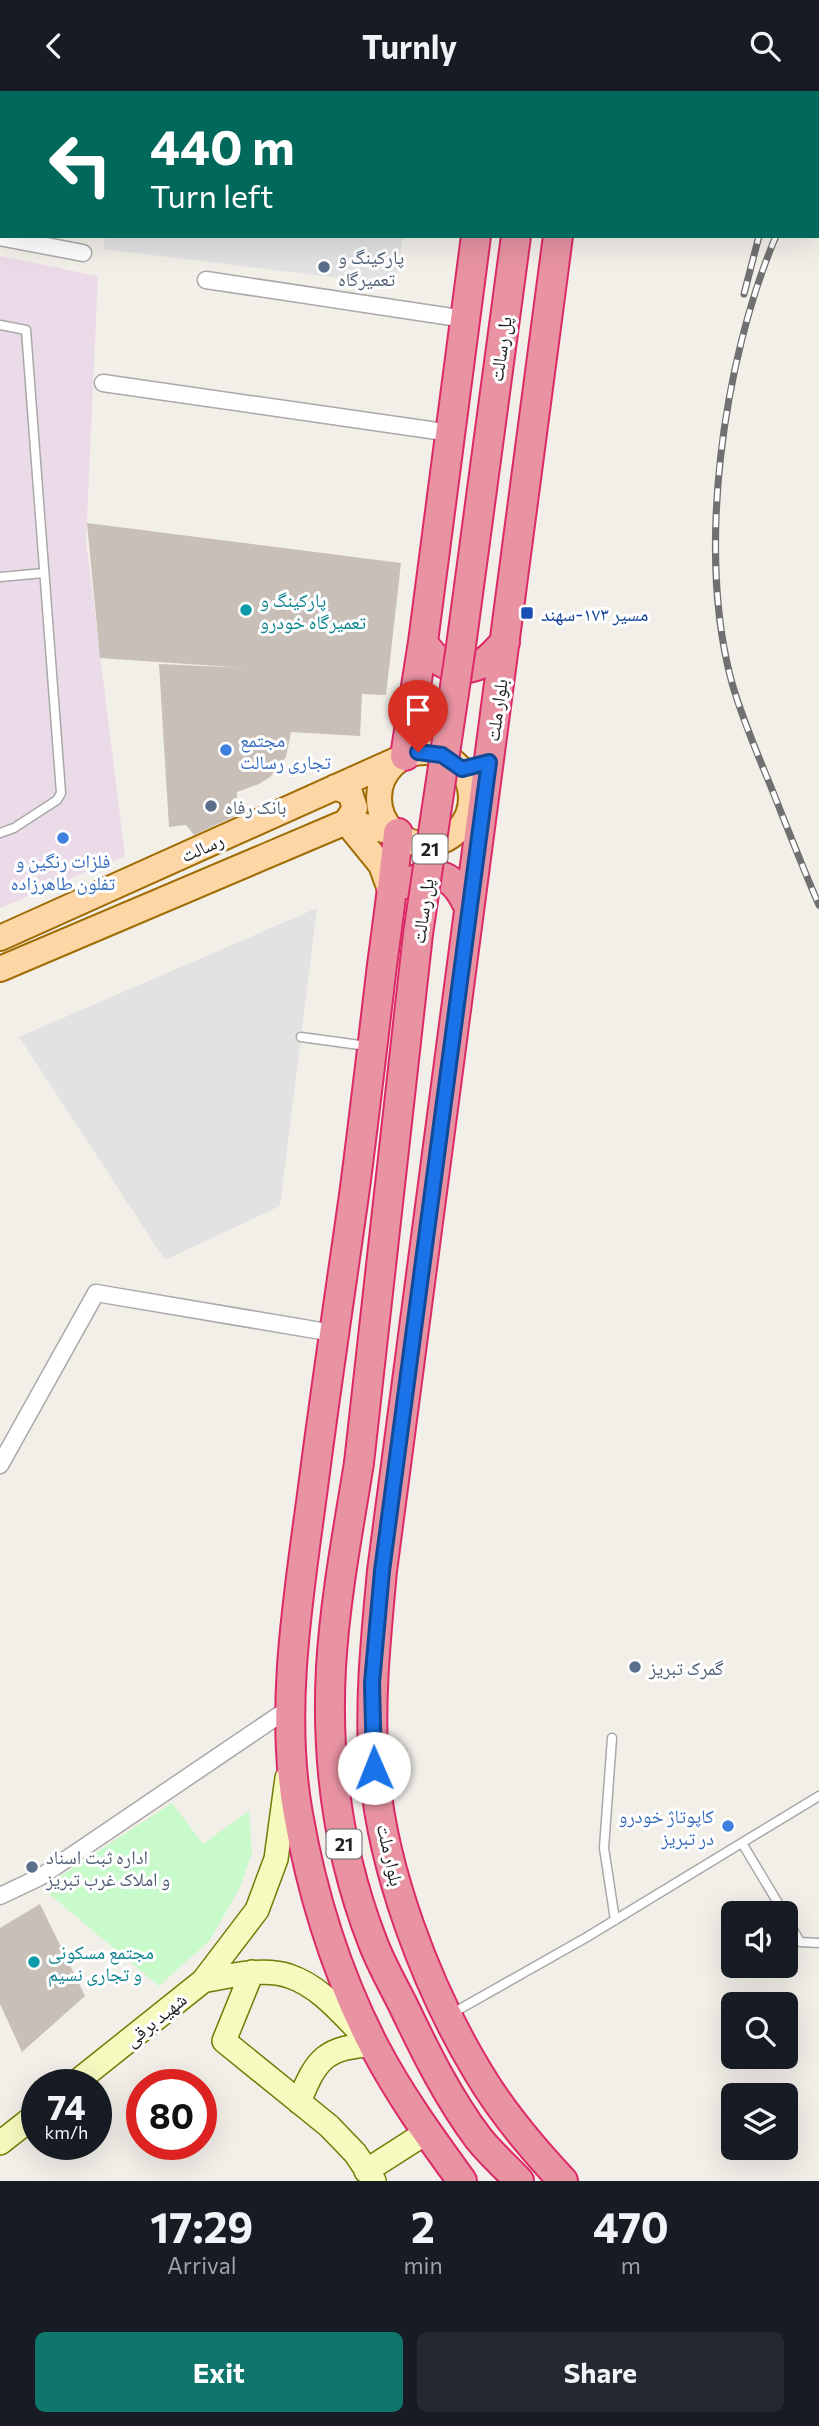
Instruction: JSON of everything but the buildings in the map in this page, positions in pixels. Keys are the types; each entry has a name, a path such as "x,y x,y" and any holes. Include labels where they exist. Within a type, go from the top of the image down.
{"highway":[{"path":"405,756 423,642 476,238"},
{"name":"پل رسالت","path":"516,238 461,646 418,934 359,1463 337,1596 331,1668 331,1747 337,1811 350,1872 373,1944 446,2088 480,2139 519,2181"},
{"name":"بلوار ملت","path":"558,238 505,642 475,766 467,836 469,908 382,1571 372,1683 374,1768 385,1843 407,1919 448,2016 479,2074 537,2154 563,2181"},
{"path":"423,642 429,652 445,665 464,670 485,661 505,642"},
{"path":"398,833 393,896 353,1200 332,1333 297,1612 291,1747 297,1810 310,1876 331,1946 374,2045 427,2132 462,2181"},
{"path":"393,896 408,883 431,873 452,881 461,891 469,908"}],"main road":[{"path":"467,836 432,844 408,842 387,824 379,805 382,781 391,767 405,756 418,752 442,755 475,766"},
{"name":"رسالت","path":"0,938 405,756"},
{"path":"335,787 350,793 355,808 346,822"},
{"path":"346,822 398,833"},
{"path":"346,822 381,865 393,896"},
{"name":"رسالت","path":"0,969 346,822"},
{"path":"203,1981 257,1910 276,1859 291,1747"},
{"path":"203,1981 251,1972 289,1975 319,1992 374,2045"},
{"path":"251,1972 224,2041 328,2126 355,2153 370,2176 427,2132"},
{"name":"شهید برقی","path":"93,2069 203,1981"},
{"path":"299,2102 312,2071 331,2053 350,2046 374,2045"},
{"path":"0,2143 21,2127"}],"street":[{"path":"5,238 83,253"},
{"path":"206,280 466,319"},
{"path":"103,383 451,433"},
{"path":"0,1465 96,1293 332,1333"},
{"path":"1,1895 40,1877 291,1707"}],"lane":[{"path":"0,325 26,330 61,793 50,805 14,828 0,833"},
{"path":"0,577 44,573"},
{"path":"301,1037 373,1047"},
{"path":"612,1738 604,1848 615,1920"},
{"path":"448,2016 615,1920 819,1796"},
{"path":"742,1843 777,1901"},
{"path":"798,1938 800,1942 819,1943"}],"shaded area":[{"name":"پارکینگ و تعمیرگاه","path":"105,238 403,238 396,285 103,249"},
{"path":"0,256 98,276 86,541 125,856 0,908"},
{"path":"317,908 280,1206 165,1260 19,1037"}],"green space":[{"path":"172,1803 203,1844 249,1811 252,1853 240,1887 210,1940 159,1986 42,1888"}],"railway":[{"path":"744,294 758,238"},
{"path":"775,238 757,286 729,398 716,517 716,575 721,631 736,696 819,905"}],"place":[{"name":"پارکینگ و تعمیرگاه","path":"324,267"},
{"name":"پارکینگ و تعمیرگاه خودرو","path":"246,610"},
{"name":"مسیر ۱۷۳-سهند","path":"527,613"},
{"name":"مجتمع تجاری رسالت","path":"226,750"},
{"name":"بانک رفاه","path":"211,806"},
{"name":"فلزات رنگین و تفلون طاهرزاده","path":"63,838"},
{"name":"گمرک تبریز","path":"635,1667"},
{"name":"کاپوتاژ خودرو در تبریز","path":"728,1826"},
{"name":"اداره ثبت اسناد و املاک غرب تبریز","path":"32,1867"},
{"name":"مجتمع مسکونى و تجارى نسیم","path":"34,1962"}],"route":[{"path":"374,1768 372,1683 382,1571 489,762 462,769 442,755 418,752"}]}
